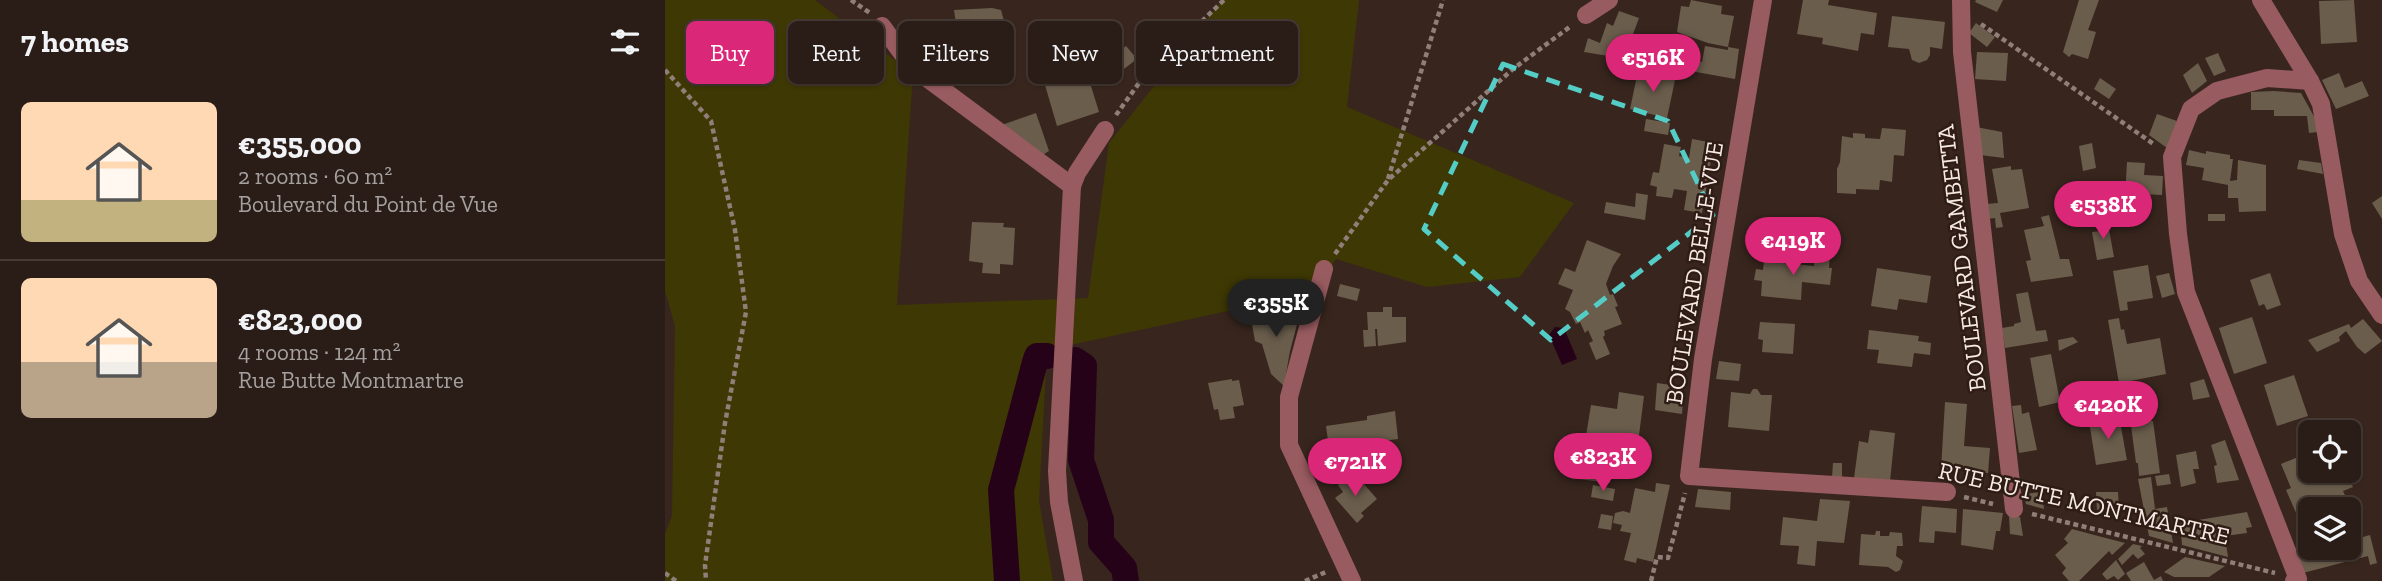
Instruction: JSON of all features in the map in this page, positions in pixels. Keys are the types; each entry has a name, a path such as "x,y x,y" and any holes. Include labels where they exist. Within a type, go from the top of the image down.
{"street":[{"path":"1586,15 1609,0"},
{"name":"BOULEVARD BELLE-VUE","path":"1689,476 1703,359 1763,0"},
{"path":"2261,0 2321,104 2343,234 2359,281 2382,315"},
{"name":"BOULEVARD GAMBETTA","path":"1961,5 1962,52 2014,509"},
{"path":"884,29 912,67 1072,186"},
{"path":"2296,580 2186,292 2172,157 2191,109 2217,91 2267,78 2310,81"},
{"path":"1075,581 1059,502 1057,471 1072,186 1077,173 1105,130"},
{"path":"1324,269 1289,397 1289,445 1352,581"},
{"name":"RUE BUTTE MONTMARTRE","path":"1689,476 1947,492"}],"path":[{"path":"1105,130 1142,79 1224,0"},
{"path":"1388,180 1443,0"},
{"path":"1961,5 2172,157"},
{"path":"1324,269 1388,180 1513,69 1586,15"},
{"path":"665,70 711,121 735,230 746,312 725,423 705,565 706,581"},
{"path":"1651,581 1657,556 1668,558 1689,476"},
{"name":"RUE BUTTE MONTMARTRE","path":"1947,492 2296,580"},
{"path":"665,573 676,581"}],"highlighted area":[{"path":"1503,64 1668,121 1713,215 1551,340 1424,229"}],"shaded area":[{"path":"665,0 815,0 843,21 788,21 788,84 884,84 884,52 898,63 898,84 912,84 897,305 1088,298 1109,143 1156,84 1298,84 1298,21 1205,21 1222,0 1359,0 1347,107 1574,203 1520,277 1427,287 1336,259 1312,293 1047,350 1039,501 1053,581 665,581 665,534 672,516 675,326 665,291"},
{"path":"1555,327 1564,328 1577,359 1562,365 1549,335"}],"building":[{"path":"1691,0 1722,6 1721,14 1734,16 1728,47 1677,32 1681,6 1689,7"},
{"path":"1803,0 1829,0 1828,5 1877,13 1874,35 1861,33 1858,51 1822,44 1823,38 1797,34"},
{"path":"2003,0 1997,12 1975,2"},
{"path":"2079,0 2099,0 2088,30 2096,32 2088,59 2072,54 2069,57 2063,52"},
{"path":"2354,0 2357,42 2321,44 2319,1"},
{"path":"992,8 1001,10 1004,21 956,21 954,10"},
{"path":"1619,11 1639,18 1629,45 1642,49 1639,61 1584,52 1588,38 1600,43 1607,23 1613,26"},
{"path":"1892,16 1945,22 1942,49 1930,47 1927,60 1919,63 1912,60 1909,49 1888,47"},
{"path":"1976,23 1995,37 1987,47 1969,33"},
{"path":"1126,46 1136,60 1122,70 1122,49"},
{"path":"1705,46 1739,49 1735,79 1685,70 1686,64 1692,65 1693,60 1702,62"},
{"path":"1977,52 2008,53 2006,81 1975,79"},
{"path":"2218,53 2226,71 2214,76 2205,58"},
{"path":"2198,63 2207,81 2192,93 2183,75"},
{"path":"1638,71 1675,80 1667,118 1630,109"},
{"path":"2339,73 2345,88 2362,81 2369,96 2336,109 2322,80"},
{"path":"2100,78 2116,89 2109,99 2094,89"},
{"path":"1090,84 1099,112 1057,126 1045,85"},
{"path":"2251,92 2301,93 2316,120 2318,132 2309,133 2307,116 2274,116 2274,110 2251,110"},
{"path":"1036,113 1049,151 1041,156 999,126"},
{"path":"2157,114 2177,121 2167,148 2149,135"},
{"path":"1646,119 1670,123 1668,135 1644,131"},
{"path":"1976,127 2002,132 2004,158 1980,155"},
{"path":"1882,128 1906,130 1904,156 1894,155 1892,182 1880,180 1879,190 1856,189 1856,194 1837,193 1842,136 1853,138 1853,133 1865,134 1865,138 1880,139"},
{"path":"1692,139 1714,143 1702,213 1684,210 1687,191 1674,189 1672,198 1656,196 1657,187 1650,185 1653,172 1659,173 1664,144 1681,147 1679,156 1689,158"},
{"path":"2092,143 2096,168 2083,171 2079,146"},
{"path":"2189,150 2230,155 2230,159 2233,159 2230,181 2237,180 2238,160 2266,165 2266,211 2239,212 2238,198 2228,198 2228,185 2202,180 2204,168 2186,165"},
{"path":"2299,160 2321,163 2323,174 2297,169"},
{"path":"2127,162 2145,163 2144,175 2163,176 2162,195 2125,197"},
{"path":"2011,166 2011,170 2022,169 2029,208 2000,213 2003,227 1996,228 1995,218 1987,219 1986,204 1998,203 1992,169"},
{"path":"1636,193 1648,195 1645,220 1604,213 1606,202 1635,207"},
{"path":"2382,196 2382,219 2372,203"},
{"path":"2088,204 2089,211 2077,213 2076,206"},
{"path":"2208,214 2225,214 2225,221 2208,221"},
{"path":"2049,215 2060,259 2069,259 2073,276 2031,282 2026,261 2031,260 2024,230 2044,226 2041,217"},
{"path":"2107,218 2114,257 2097,260 2092,232 2100,231 2097,220"},
{"path":"972,222 1004,223 1003,227 1015,228 1013,265 1000,264 1000,274 982,273 983,263 969,261"},
{"path":"1587,240 1621,254 1606,284 1618,306 1615,307 1622,324 1604,331 1603,337 1610,354 1596,360 1589,343 1593,341 1588,330 1585,333 1580,322 1576,324 1570,312 1565,309 1573,290 1558,284 1565,268 1575,272"},
{"path":"1815,254 1830,254 1830,285 1802,282 1801,300 1761,296 1762,281 1754,280 1756,269 1763,270 1764,261 1814,266"},
{"path":"2148,265 2153,298 2127,302 2128,310 2120,311 2113,271"},
{"path":"1877,268 1931,276 1927,303 1899,299 1897,310 1871,306"},
{"path":"2169,273 2175,294 2162,298 2156,276"},
{"path":"2270,273 2281,305 2267,310 2264,304 2259,306 2250,280"},
{"path":"1340,284 1360,289 1357,301 1337,296"},
{"path":"2028,292 2036,331 2046,330 2048,341 2005,348 2002,328 2021,322 2016,294"},
{"path":"1383,307 1392,307 1392,317 1406,317 1406,342 1378,346 1375,329 1376,346 1364,347 1363,330 1368,330 1367,312 1383,312"},
{"path":"1274,311 1300,313 1284,386 1271,374 1262,344 1255,341 1251,319"},
{"path":"2252,317 2267,363 2234,374 2219,328"},
{"path":"2119,318 2127,344 2160,338 2166,374 2130,381 2134,410 2139,409 2138,403 2148,401 2149,421 2153,421 2160,473 2139,476 2129,411 2124,412 2108,320"},
{"path":"2363,319 2382,341 2365,354 2346,331 2339,337 2340,341 2317,352 2308,340 2349,324 2351,328"},
{"path":"1760,322 1795,324 1793,354 1762,352 1763,340 1758,339"},
{"path":"1869,330 1919,336 1918,341 1931,343 1930,355 1914,353 1912,367 1877,363 1879,350 1867,349"},
{"path":"2073,337 2078,342 2059,351 2058,340"},
{"path":"2051,354 2060,402 2039,407 2030,358"},
{"path":"1719,361 1741,364 1739,381 1716,379"},
{"path":"2294,375 2308,416 2277,426 2264,385"},
{"path":"2204,379 2210,397 2193,400 2190,383"},
{"path":"1239,380 1244,405 1233,407 1235,418 1220,420 1218,409 1214,410 1208,383"},
{"path":"1657,383 1671,385 1670,399 1683,401 1682,414 1655,410"},
{"path":"1753,389 1757,389 1761,395 1772,395 1769,431 1728,427 1731,392 1750,394"},
{"path":"1619,392 1644,396 1638,443 1586,436 1591,405 1617,409"},
{"path":"1945,402 1967,404 1964,446 1990,448 1988,473 1941,469"},
{"path":"2021,405 2022,414 2029,412 2037,450 2019,453 2012,406"},
{"path":"1395,411 1398,439 1329,448 1326,426 1367,420 1367,416"},
{"path":"2119,416 2127,460 2096,465 2089,421"},
{"path":"1870,430 1895,433 1890,481 1854,478 1859,441 1868,443"},
{"path":"2225,440 2239,480 2217,483 2214,466 2217,465 2211,445"},
{"path":"2196,451 2199,469 2193,469 2196,483 2181,487 2176,455"},
{"path":"2298,457 2298,483 2351,483 2353,487 2343,491 2346,497 2298,497 2297,515 2286,490 2291,488 2281,464"},
{"path":"1583,460 1611,463 1610,483 1579,479"},
{"path":"1833,463 1842,463 1842,478 1832,477"},
{"path":"2169,474 2171,484 2157,486 2155,476"},
{"path":"1349,475 1360,487 1364,484 1377,499 1361,513 1364,516 1357,523 1335,498 1343,492 1338,485"},
{"path":"2151,477 2155,509 2167,507 2173,543 2149,536 2138,479"},
{"path":"1656,483 1670,485 1653,562 1637,558 1636,563 1624,560 1631,533 1620,531 1622,525 1613,523 1615,513 1630,513 1635,488 1655,492"},
{"path":"1593,485 1615,489 1613,501 1591,497"},
{"path":"1698,489 1731,492 1730,510 1695,507"},
{"path":"2042,492 2044,509 2026,504 2024,494"},
{"path":"2096,492 2118,492 2119,509 2097,510"},
{"path":"1820,499 1850,501 1844,543 1817,541 1815,566 1797,564 1799,546 1780,545 1783,517 1817,521"},
{"path":"1922,506 1957,509 1956,533 1935,531 1934,543 1919,542"},
{"path":"1963,509 2003,513 1993,550 1961,545"},
{"path":"2247,512 2252,527 2246,528 2247,533 2225,536 2228,557 2182,545 2180,523"},
{"path":"1601,514 1613,516 1611,530 1598,528"},
{"path":"2009,515 2020,517 2023,536 2010,534"},
{"path":"2361,527 2363,537 2370,535 2377,563 2370,565 2368,556 2361,558"},
{"path":"2072,529 2125,543 2112,555 2109,551 2079,581 2069,581 2062,573 2066,568 2055,555 2068,543 2064,539"},
{"path":"1876,531 1880,531 1880,536 1889,536 1890,532 1902,533 1903,546 1897,546 1896,556 1903,561 1900,570 1896,572 1888,567 1859,565 1861,534 1875,535"},
{"path":"2133,544 2142,546 2140,548 2145,554 2138,559 2133,554 2122,565 2118,559"},
{"path":"2185,557 2225,566 2209,577 2174,577 2164,572"},
{"path":"2116,560 2125,574 2118,580 2114,576 2107,580 2102,574"},
{"path":"2300,560 2353,560 2303,573"},
{"path":"2144,562 2154,580 2161,576 2163,581 2131,581 2126,573"}],"waterway":[{"path":"1007,581 1001,490 1037,356 1047,356"},
{"path":"1075,360 1084,366 1081,460 1101,520 1101,542 1124,568 1126,581"}]}
